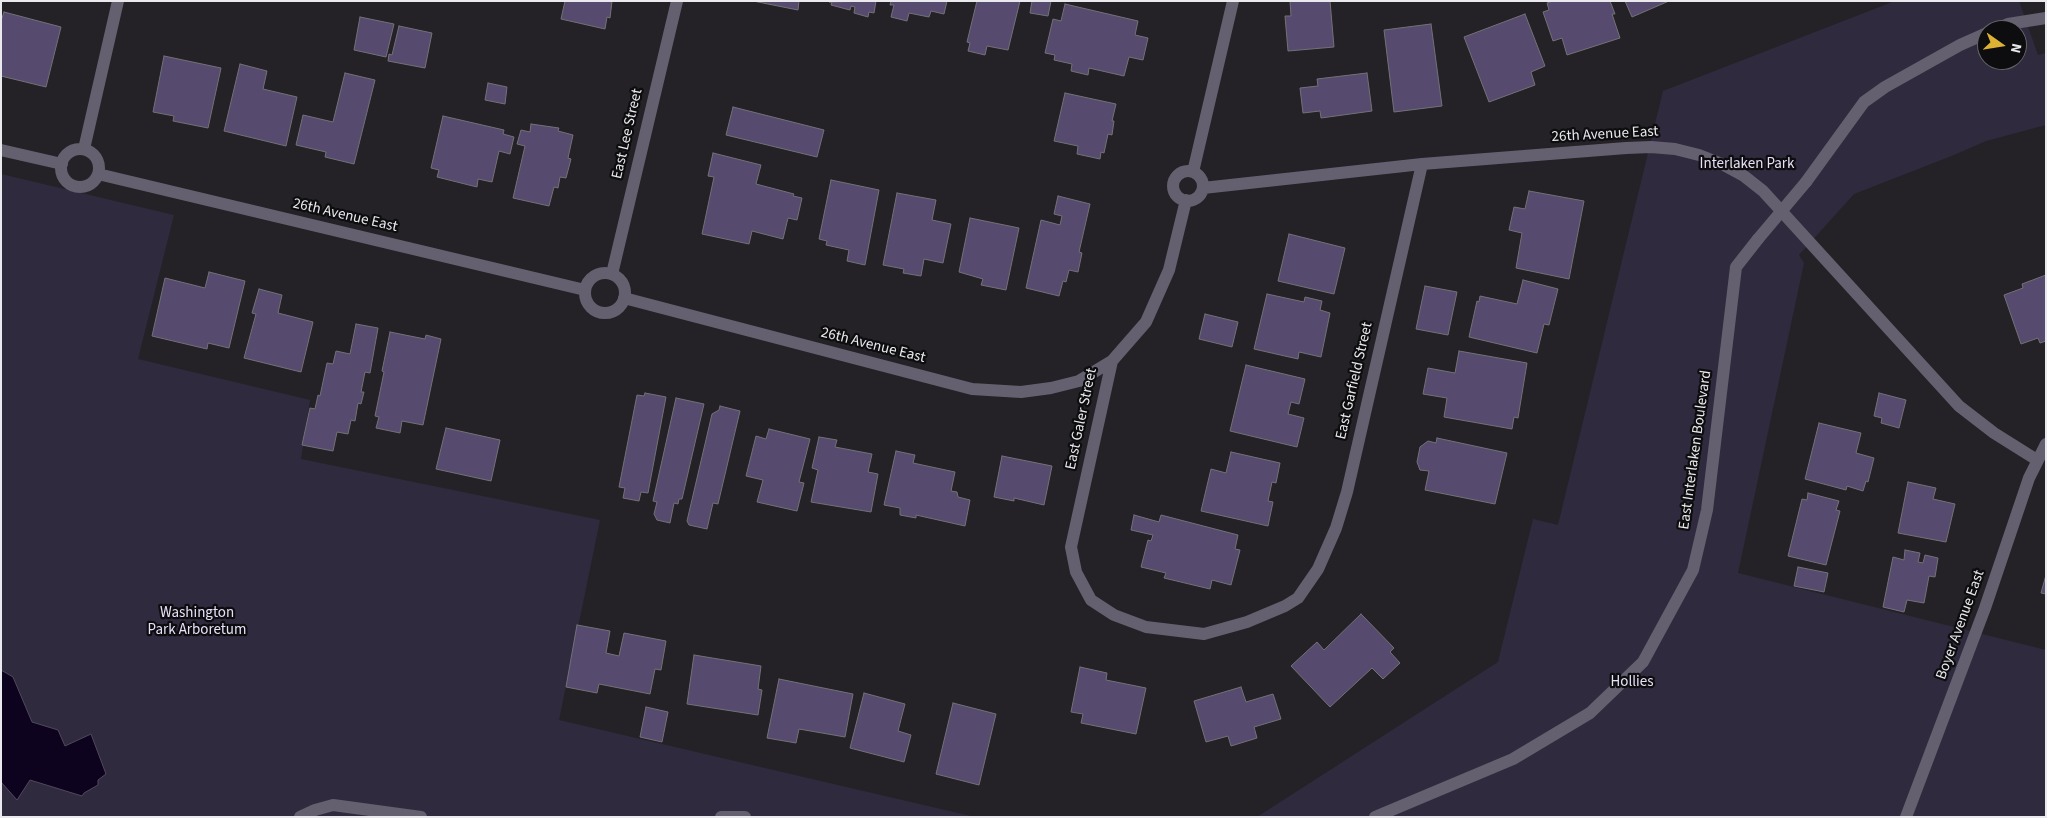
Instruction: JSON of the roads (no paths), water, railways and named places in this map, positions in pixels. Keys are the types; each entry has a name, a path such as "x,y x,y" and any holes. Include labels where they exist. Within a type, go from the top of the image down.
{"street":[{"path":"84,149 118,1"},
{"name":"East Lee Street","path":"612,274 677,1"},
{"path":"1193,172 1233,1"},
{"path":"2027,21 2046,18"},
{"name":"East Interlaken Boulevard","path":"1375,817 1513,759 1590,713 1643,662 1693,570 1707,510 1736,267 1806,182 1864,102 1902,77 1977,37"},
{"name":"26th Avenue East","path":"1203,188 1422,164 1651,147 1675,149 1699,155 1722,164 1744,176 1769,197 1959,406 2037,460"},
{"path":"84,149 97,158 99,164 98,174 93,182 87,186 74,186 64,178 62,164 66,155 71,151 84,149"},
{"path":"1,150 62,164"},
{"name":"East Garfield Street","path":"1090,600 1114,615 1146,627 1204,634 1247,622 1285,606 1298,598 1318,569 1336,528 1347,492 1422,164"},
{"path":"1185,172 1193,172 1202,179 1203,188 1194,200 1186,200 1176,194 1175,180 1185,172"},
{"name":"26th Avenue East","path":"98,174 585,290"},
{"name":"East Galer Street","path":"1090,600 1076,572 1071,547 1112,361 1146,322 1170,270 1186,200"},
{"path":"599,273 612,274 622,282 625,288 624,298 619,307 613,311 600,312 589,305 585,290 593,276 599,273"},
{"name":"26th Avenue East","path":"624,298 972,388 1022,392 1051,388 1079,381 1112,361"},
{"name":"Boyer Avenue East","path":"1906,817 1985,608 2029,478 2046,444"},
{"path":"300,817 333,805 421,817"},
{"path":"721,817 745,817"}],"park label":[{"name":"Interlaken Park","path":"1747,165"},
{"name":"Washington Park Arboretum","path":"197,622"},
{"name":"Hollies","path":"1632,683"}]}
